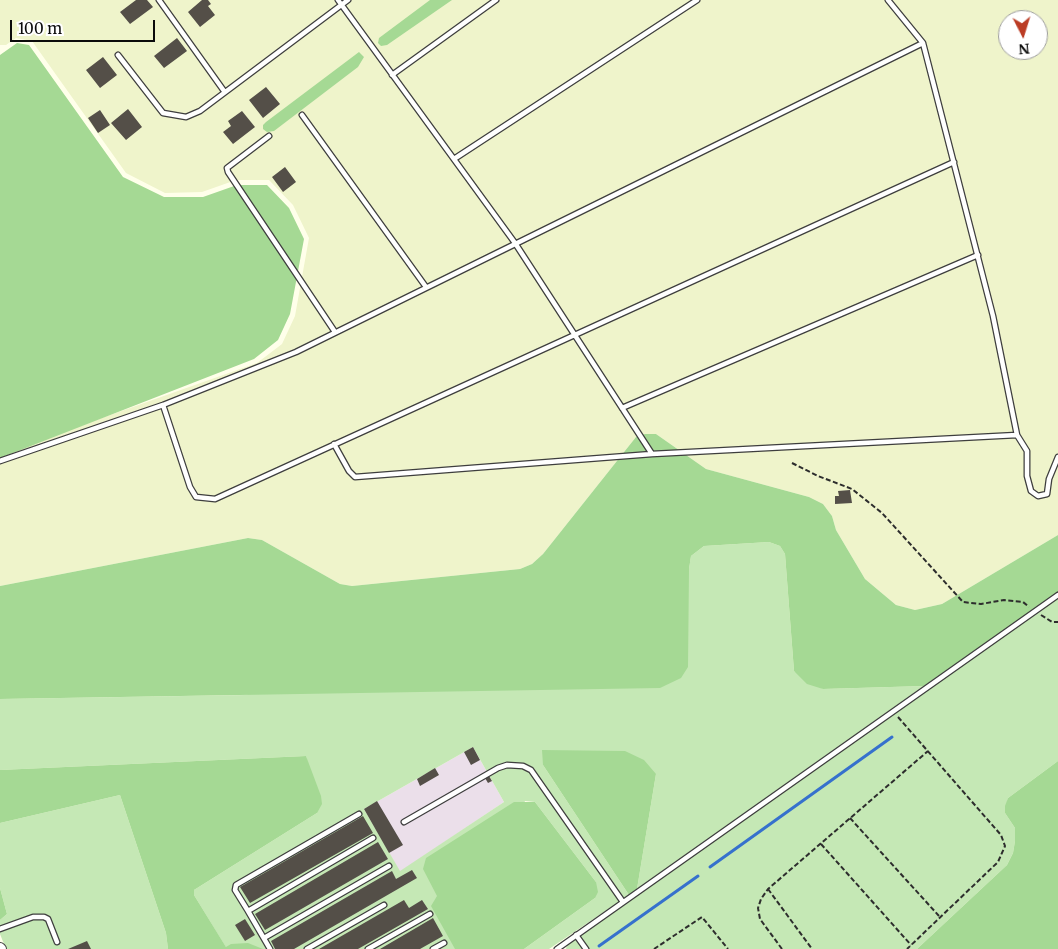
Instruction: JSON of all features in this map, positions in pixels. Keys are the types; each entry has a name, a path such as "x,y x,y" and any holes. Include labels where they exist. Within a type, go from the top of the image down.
{"lane":[{"path":"159,0 224,91"},
{"path":"338,0 516,243 652,454"},
{"path":"118,55 163,113 186,118 200,111 224,91 348,0"},
{"path":"392,75 496,0"},
{"path":"454,159 697,0"},
{"path":"888,0 923,43 993,316 1017,436 1027,451 1027,476 1031,491 1038,496 1047,494 1049,479 1058,457"},
{"path":"0,461 164,405 254,370 923,43"},
{"path":"302,115 426,287"},
{"path":"269,136 227,168 228,172 335,332"},
{"path":"164,405 190,487 196,497 215,499 954,162"},
{"path":"622,408 978,255"},
{"path":"334,444 348,471 355,477 652,454 1017,436"},
{"path":"557,949 1058,595"},
{"path":"404,822 498,768 507,765 523,766 531,770 623,902"},
{"path":"270,949 235,890 236,885 359,814"},
{"path":"248,911 374,838"},
{"path":"264,938 389,866"},
{"path":"307,949 384,905"},
{"path":"368,949 430,914"},
{"path":"0,929 33,917 44,917 48,920 57,942"},
{"path":"576,935 586,949"},
{"path":"433,949 444,943"}],"path":[{"path":"792,463 818,476 852,489 882,513 963,602 981,604 1004,600 1023,602 1052,622 1058,622"},
{"path":"894,711 1001,834 1005,846 998,862 906,949"},
{"path":"782,949 760,919 758,908 760,899 768,889 928,751"},
{"path":"850,818 940,917"},
{"path":"821,844 911,945"},
{"path":"768,889 812,949"},
{"path":"654,949 702,917 728,949"}],"shaded area":[{"path":"473,747 504,802 400,872 364,809"}],"green space":[{"path":"0,0 1058,0 1058,535 942,604 915,610 896,605 865,579 836,530 832,516 823,504 809,497 706,469 656,434 645,434 636,437 543,554 532,564 520,569 352,586 340,584 262,540 248,538 0,586 0,454 257,363 282,344 295,316 309,238 293,205 269,180 236,180 202,192 165,193 126,173 32,41 16,38 6,45 0,45"},
{"path":"430,0 452,0 387,45 381,46 378,43 379,38"},
{"path":"17,43 29,45 123,177 164,197 203,197 237,185 267,185 289,208 304,239 290,314 278,340 254,359 0,458 0,55"},
{"path":"359,52 364,57 358,67 274,131 267,132 263,129 263,125 266,122"},
{"path":"645,434 656,434 706,469 809,497 823,504 832,516 836,530 865,579 896,605 915,610 942,604 1058,535 1058,592 924,686 823,689 807,684 794,671 785,554 780,546 769,542 704,546 691,556 689,569 688,667 681,678 660,688 0,699 0,586 248,538 262,540 340,584 352,586 520,569 532,564 543,554 636,437"},
{"path":"769,542 780,546 785,554 794,671 823,689 924,686 637,889 656,774 543,765 629,895 549,949 524,949 595,898 596,882 535,802 525,801 470,949 227,949 194,895 194,890 317,813 306,756 0,770 0,699 245,695 689,569 691,556 704,546","holes":["473,747 504,802 400,871 364,809"]},
{"path":"1058,598 1058,761 1008,798 1005,813 1015,828 1015,841 1013,853 1007,865 917,949 566,949 568,941 629,901"},
{"path":"542,750 625,751 644,760 656,774 637,889 629,895 543,765"},
{"path":"306,756 321,796 322,804 317,813 194,890 194,895 226,947 231,944 248,943 263,949 168,949 166,933 120,795 0,823 0,770"},
{"path":"1058,761 1058,949 917,949 1007,865 1013,853 1015,841 1015,828 1005,813 1008,798"},
{"path":"120,795 166,933 168,949 6,949 0,934 0,920 7,914 0,888 0,823"},
{"path":"514,802 535,802 596,882 598,892 595,898 524,949 455,949 431,906 437,896 423,869 426,858"},
{"path":"0,888 7,914 0,920"}],"building":[{"path":"136,0 147,0 153,7 130,24 120,12"},
{"path":"202,0 208,0 211,4 208,6 215,15 200,27 188,12"},
{"path":"177,38 187,51 164,68 154,56"},
{"path":"103,57 117,75 100,88 86,70"},
{"path":"266,87 280,104 263,118 249,100"},
{"path":"128,109 142,127 126,140 111,123"},
{"path":"100,110 110,125 98,133 88,118"},
{"path":"242,111 255,127 233,144 223,132 231,126 228,121"},
{"path":"285,167 296,182 283,192 272,177"},
{"path":"850,490 852,503 835,504 835,496 839,496 838,491"},
{"path":"473,747 480,760 471,765 464,752"},
{"path":"435,768 439,775 420,786 417,779"},
{"path":"489,776 492,781 488,783 485,778"},
{"path":"377,801 403,845 389,853 364,809"},
{"path":"363,816 373,833 250,903 240,887"},
{"path":"378,842 388,859 265,930 255,914"},
{"path":"412,870 417,878 294,949 275,949 271,941 392,871 396,879"},
{"path":"404,900 409,908 422,900 428,909 358,949 319,949"},
{"path":"433,918 443,936 420,949 380,949"},
{"path":"245,919 255,935 245,941 235,925"},
{"path":"87,941 91,949 68,949"}],"waterway":[{"path":"710,867 892,737"},
{"path":"599,946 698,876"}]}
